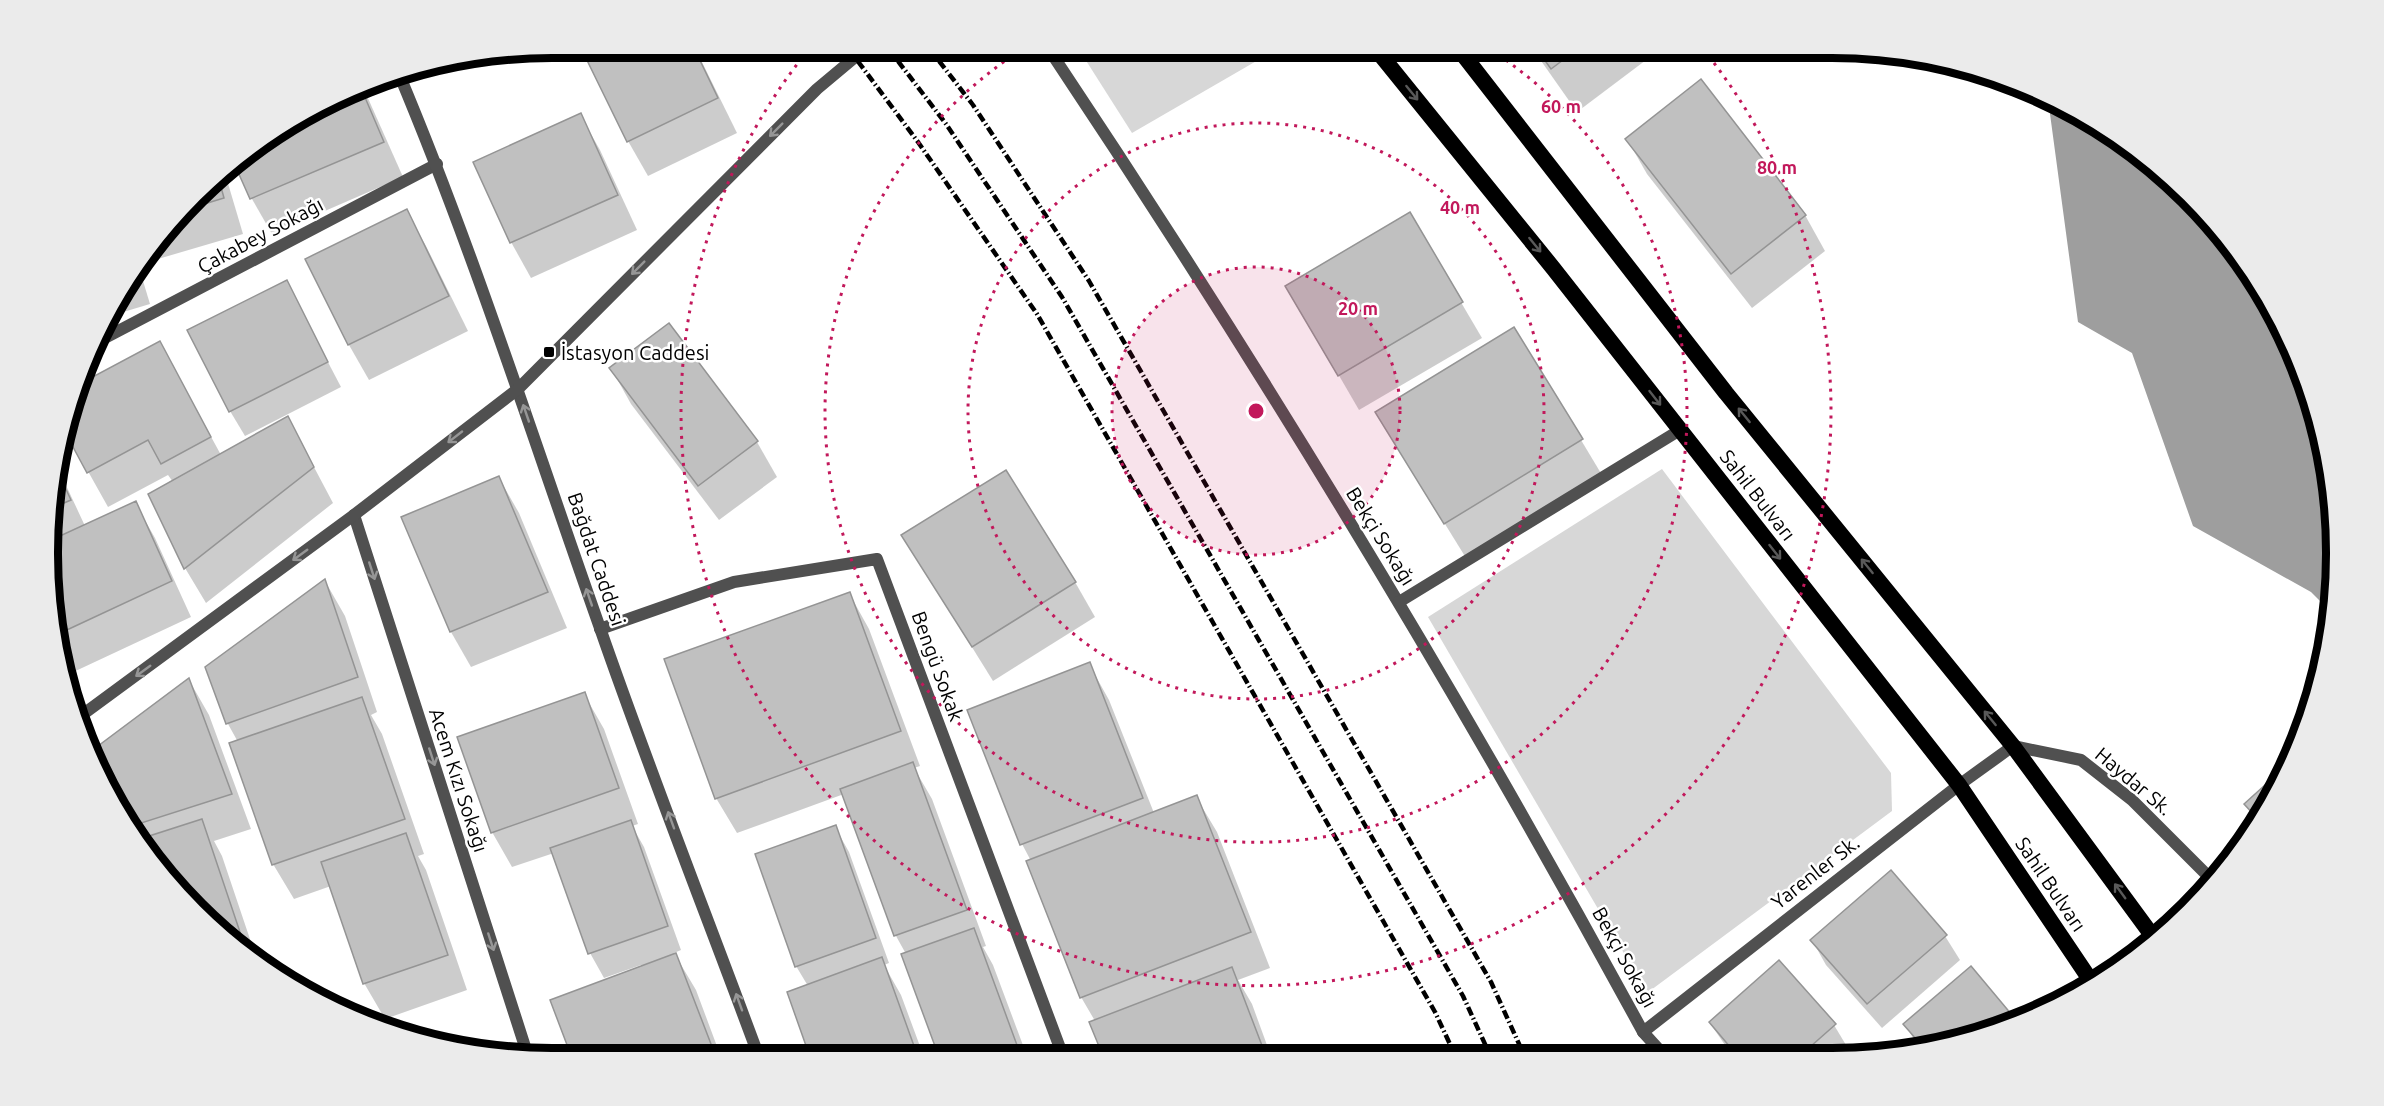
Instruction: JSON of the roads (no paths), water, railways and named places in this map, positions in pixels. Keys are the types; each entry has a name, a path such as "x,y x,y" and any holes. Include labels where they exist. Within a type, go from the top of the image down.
{"highway":[{"name":"Sahil Bulvarı","path":"1383,58 1553,268 1959,785 2087,975"},
{"name":"Sahil Bulvarı","path":"1466,58 1726,393 2013,746 2149,931"}],"street":[{"path":"85,713 354,515 518,389 817,89 854,58"},
{"name":"Bekçi Sokağı","path":"1055,58 1160,215 1399,602 1551,863 1643,1032 1658,1048"},
{"name":"Bağdat Caddesi","path":"402,82 437,164 518,389 600,629 756,1048"},
{"name":"Çakabey Sokağı","path":"108,336 437,164"},
{"path":"1399,602 1680,430"},
{"name":"Acem Kızı Sokağı","path":"354,515 525,1046"},
{"name":"Bengü Sokak","path":"600,629 734,582 878,560 1060,1048"},
{"name":"Yarenler Sk.","path":"1643,1032 1959,785 2013,746"},
{"name":"Haydar Sk.","path":"2013,746 2081,760 2132,800 2207,875"}],"railway":[{"path":"855,58 918,142 1037,314 1435,1012 1452,1048"},
{"path":"896,58 946,124 1062,297 1463,996 1487,1048"},
{"path":"937,58 973,105 1089,281 1491,982 1521,1048"}],"place":[{"name":"İstasyon Caddesi","path":"549,352"}]}
